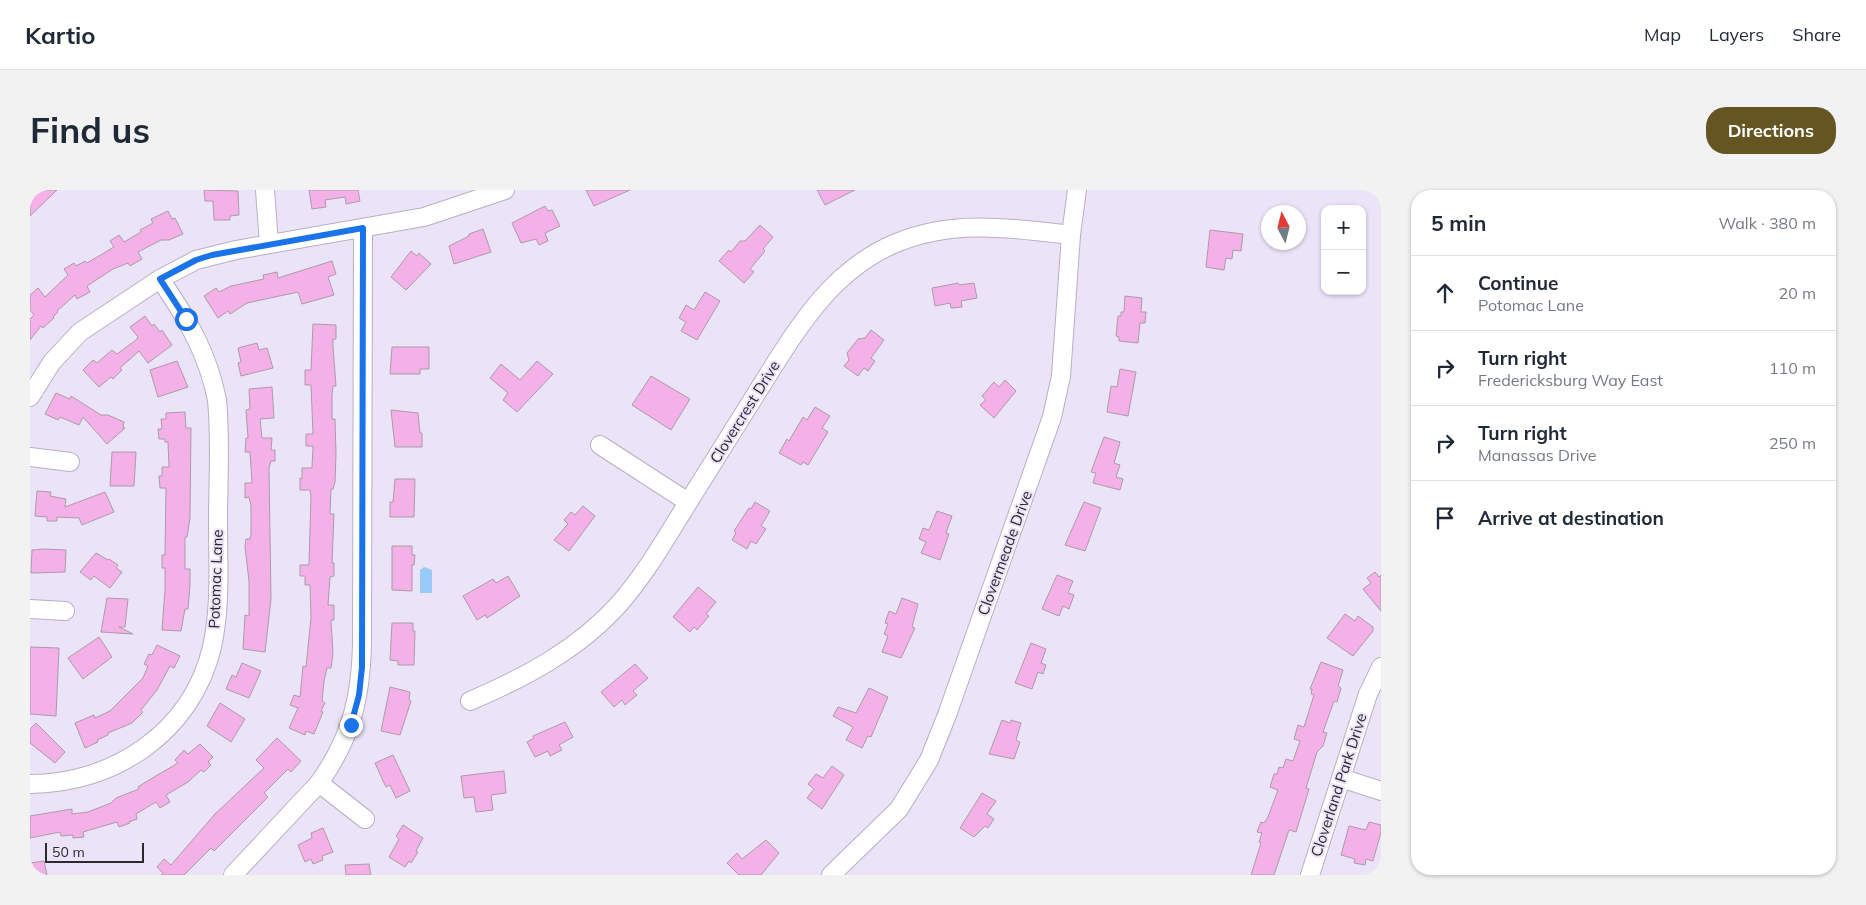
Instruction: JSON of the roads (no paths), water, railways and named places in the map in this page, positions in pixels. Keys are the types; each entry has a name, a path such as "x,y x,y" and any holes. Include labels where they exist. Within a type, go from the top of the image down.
{"street":[{"path":"265,190 269,244"},
{"path":"30,397 44,373 70,342 93,324 160,279 204,258 269,244 424,217 505,190"},
{"name":"Clovermeade Drive","path":"831,875 906,801 924,772 947,715 1052,417 1061,376 1071,235 1077,190"},
{"name":"Clovercrest Drive","path":"470,701 543,666 587,635 618,604 646,570 798,328 827,290 844,274 866,258 898,242 942,230 989,226 1071,235"},
{"path":"233,875 319,783 345,739 355,710 361,681 363,228"},
{"name":"Potomac Lane","path":"30,784 62,783 86,778 120,764 147,747 170,726 190,699 203,674 212,648 217,606 217,400 210,369 198,338 160,279"},
{"path":"600,445 688,502"},
{"path":"30,457 70,462"},
{"path":"30,609 65,611"},
{"name":"Cloverland Park Drive","path":"1310,875 1368,694 1381,667"},
{"path":"1341,778 1381,791"},
{"path":"319,783 365,819"}],"water":[{"path":"424,567 432,570 432,593 420,593 420,570"}]}
